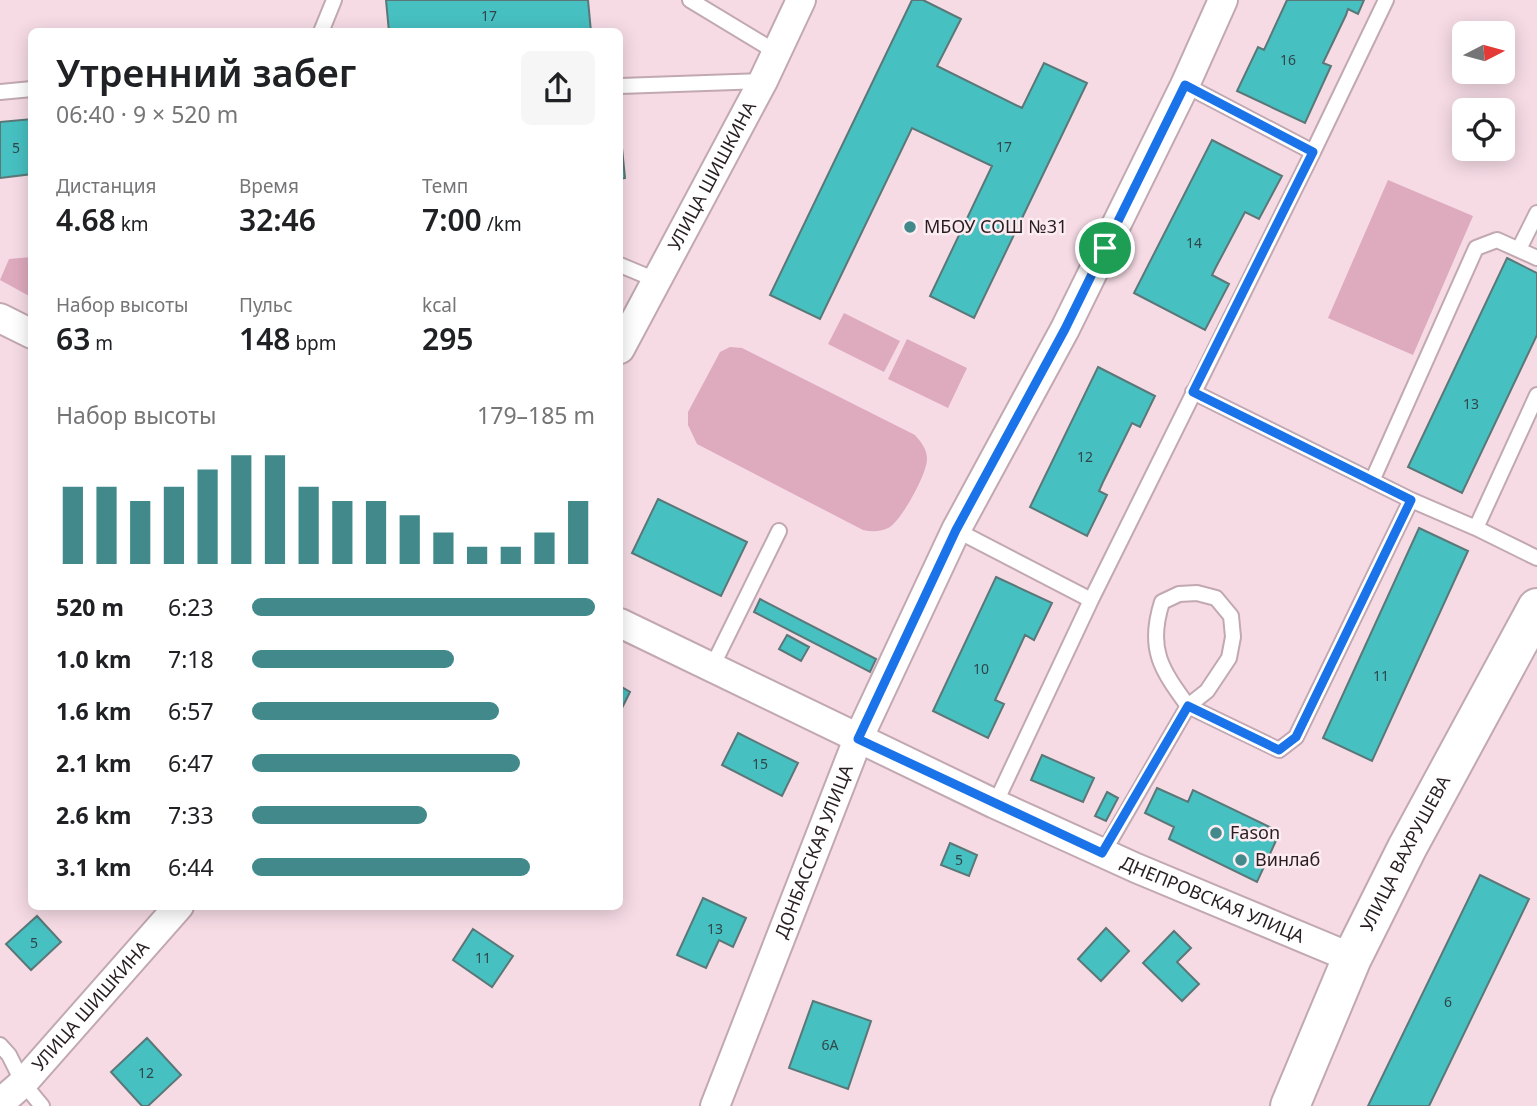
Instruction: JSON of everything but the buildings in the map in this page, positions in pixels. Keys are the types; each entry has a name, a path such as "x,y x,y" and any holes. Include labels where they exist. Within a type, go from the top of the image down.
{"main road":[{"name":"УЛИЦА ВАХРУШЕВА","path":"1290,1106 1352,958 1407,848 1537,608"}],"street":[{"name":"УЛИЦА ШИШКИНА","path":"623,343 763,81 801,0"},
{"name":"ДОНБАССКАЯ УЛИЦА","path":"715,1106 858,739 956,530 1065,329 1185,85 1223,0"},
{"path":"0,318 28,332"},
{"name":"ДНЕПРОВСКАЯ УЛИЦА","path":"623,625 1102,853 1352,958"},
{"name":"УЛИЦА ШИШКИНА","path":"0,1103 23,1083 175,910"}],"lane":[{"path":"323,28 334,0"},
{"path":"690,0 776,52"},
{"path":"995,804 1091,600 1386,0"},
{"path":"623,86 763,81"},
{"path":"1185,85 1313,152"},
{"path":"0,92 28,89"},
{"path":"1519,249 1537,213"},
{"path":"1372,481 1476,248 1497,240 1537,258"},
{"path":"623,266 656,280"},
{"path":"1193,392 1411,500 1537,558"},
{"path":"1476,528 1537,395"},
{"path":"1102,853 1188,706 1208,691 1229,658 1233,637 1231,616 1216,598 1197,593 1179,594 1162,602 1155,624 1157,648 1165,675 1188,706 1279,750 1296,737 1411,500"},
{"path":"956,530 1091,600"},
{"path":"711,668 779,531"},
{"path":"0,1045 9,1055 23,1083 42,1106"}],"shaded area":[{"path":"1388,180 1473,216 1413,355 1328,318"},
{"path":"28,257 28,295 0,280 9,259"},
{"path":"844,313 900,341 884,372 828,344"},
{"path":"907,339 967,368 948,408 888,379"},
{"path":"730,347 742,348 915,435 926,452 926,466 913,496 890,527 880,531 863,530 697,444 688,425 688,412 720,352"}],"place":[{"name":"МБОУ СОШ №31","path":"910,227"},
{"name":"Fason","path":"1216,833"},
{"name":"Винлаб","path":"1241,860"}],"route":[{"path":"1185,85 1313,152 1193,392 1411,500 1296,737 1279,750 1188,706 1102,853 858,739 956,530 1065,329 1105,248 1185,85"}]}
